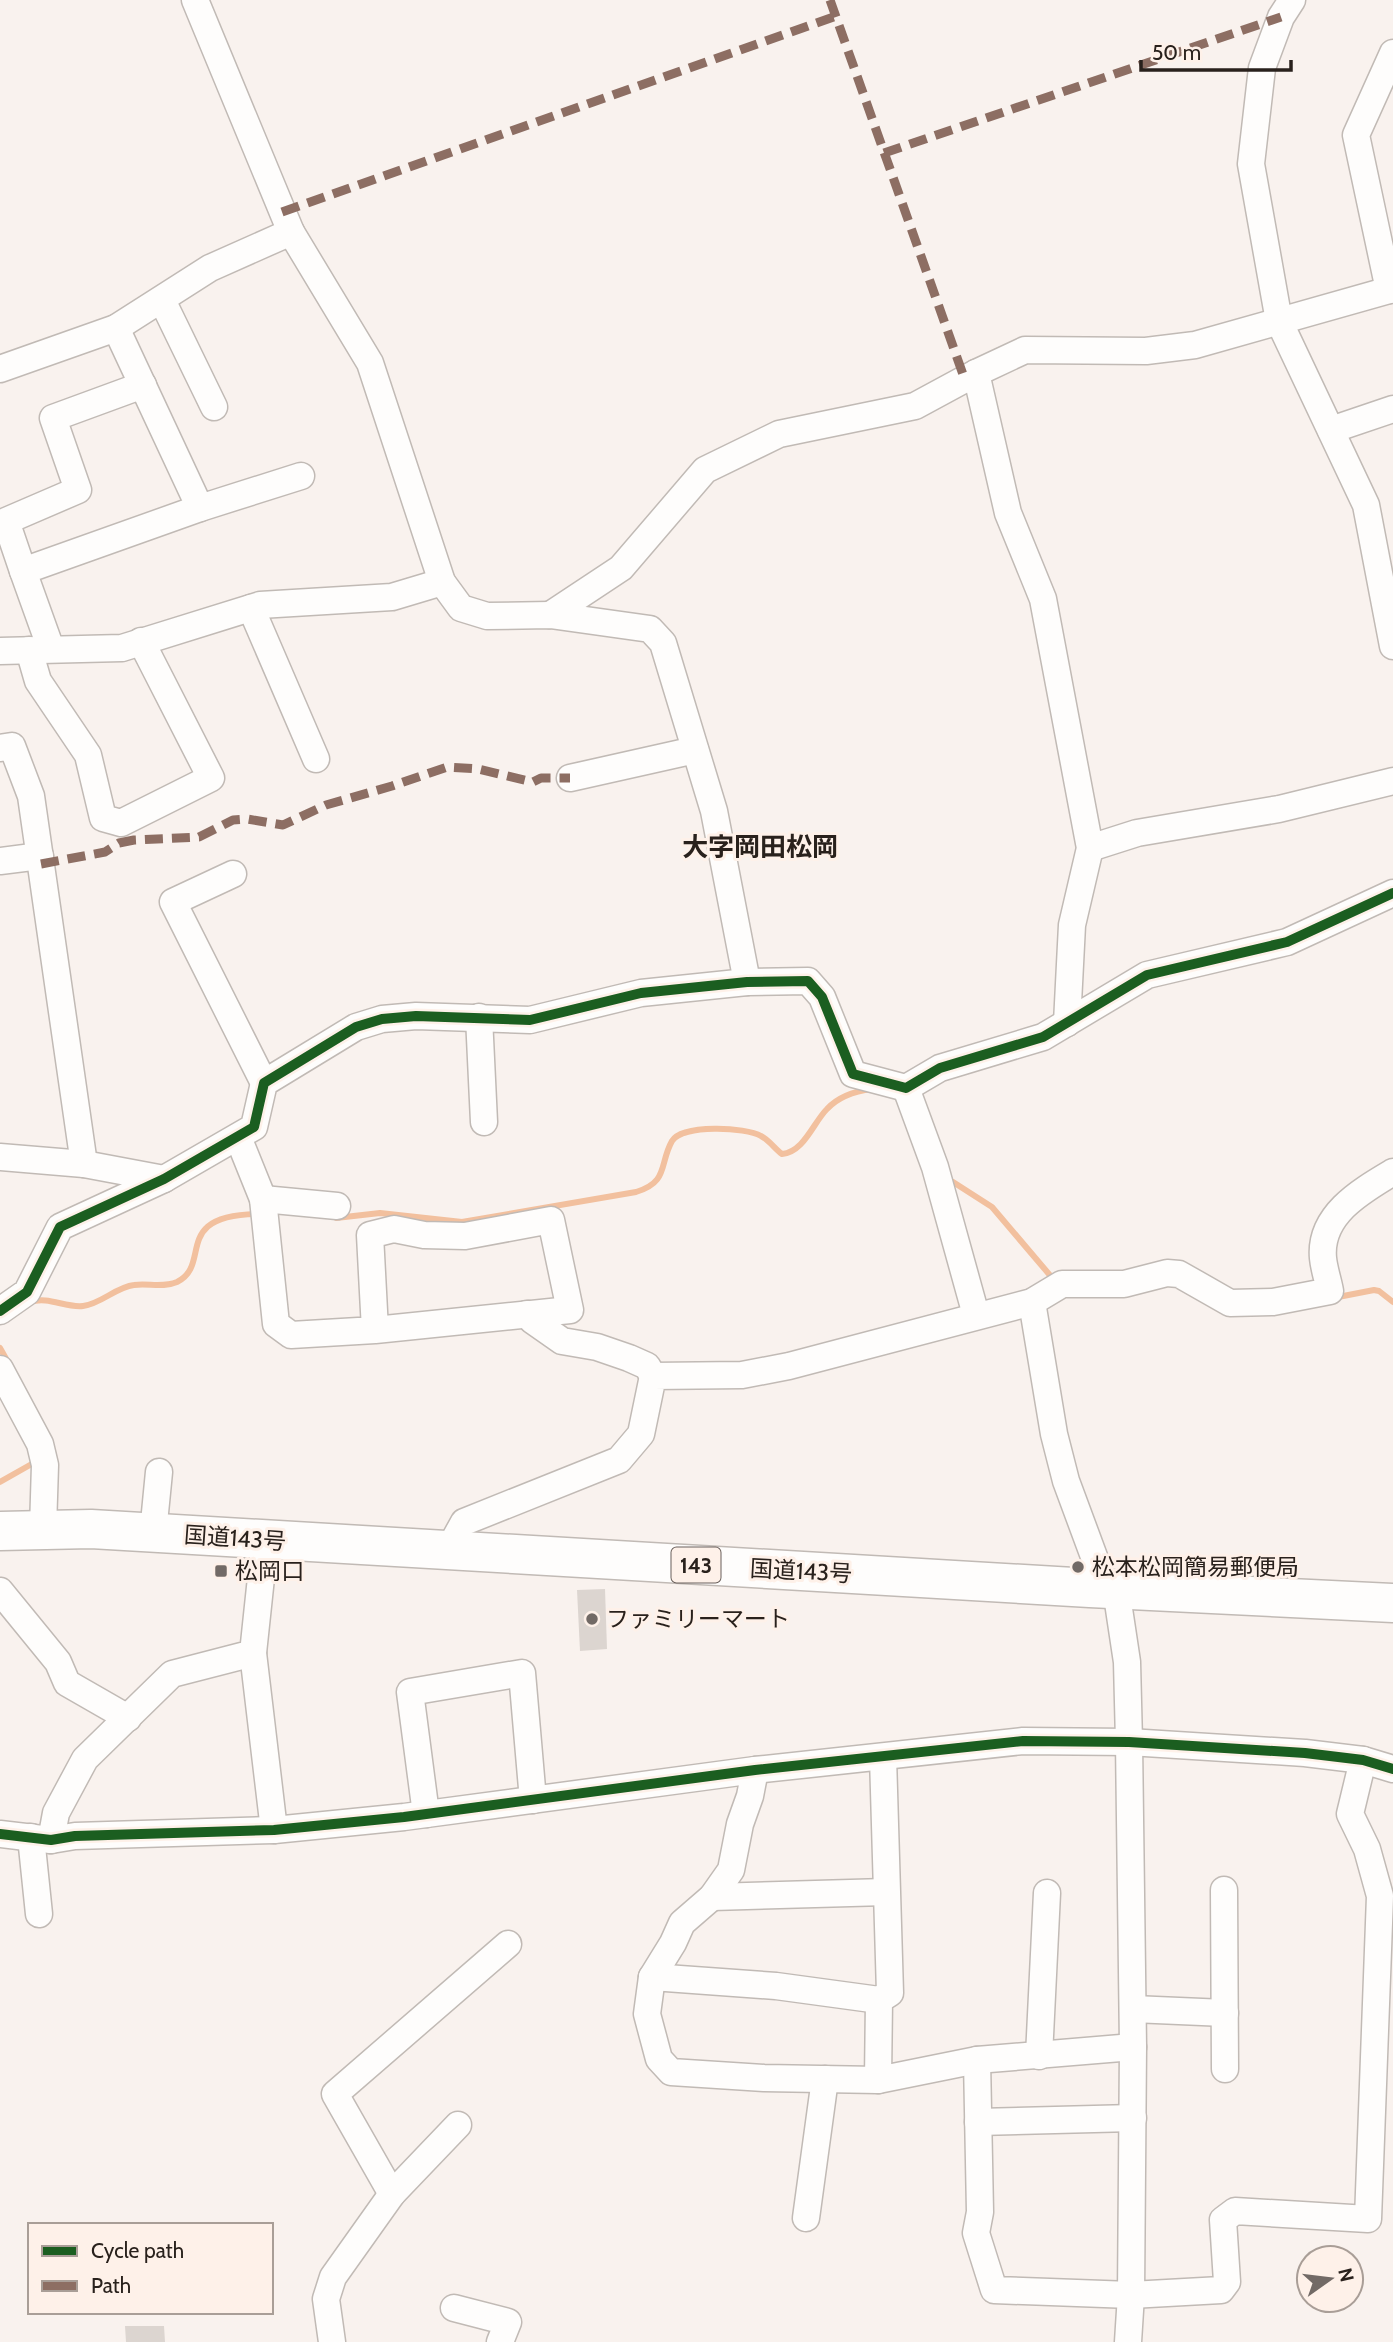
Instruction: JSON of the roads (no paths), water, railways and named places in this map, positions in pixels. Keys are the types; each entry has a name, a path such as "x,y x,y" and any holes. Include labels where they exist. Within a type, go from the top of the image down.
{"highway":[{"name":"国道143号","path":"0,1531 91,1529 1393,1603"}],"street":[{"path":"195,0 291,232 370,363 442,582 461,608 487,616 550,615 650,629 663,643 714,811 747,982"},
{"path":"1292,0 1280,17 1262,68 1251,164 1279,321 1366,505 1393,645"},
{"path":"550,615 621,568 705,470 779,434 915,406 1026,350 1146,351 1195,345 1391,289 1356,135 1393,52"},
{"path":"0,369 117,328 210,268 291,232"},
{"path":"162,300 214,407"},
{"path":"117,328 200,508"},
{"path":"976,373 1008,513 1042,599 1090,848 1072,925 1067,1023"},
{"path":"141,641 211,778 121,822 103,818 88,755 38,681 40,650 23,571 3,521 78,490 53,418 143,385"},
{"path":"1331,430 1393,409"},
{"path":"23,571 200,508 301,476"},
{"path":"0,651 122,648 260,605 392,597 442,582"},
{"path":"251,608 316,759"},
{"path":"0,748 12,746 31,796 84,1164"},
{"path":"570,778 695,750"},
{"path":"1090,848 1137,833 1279,809 1393,781"},
{"path":"0,861 40,856"},
{"path":"0,1311 27,1292 60,1227 164,1179 254,1127 264,1083 173,902 233,874"},
{"path":"264,1083 356,1027 382,1019 479,1017 530,1020 641,993 747,982 808,981 822,997 853,1074 906,1088 940,1068 1043,1037 1147,975 1287,942 1393,893"},
{"path":"479,1017 484,1122"},
{"path":"906,1088 935,1167 976,1315"},
{"path":"238,1137 263,1208 276,1324 291,1335 374,1330 570,1310 551,1220 465,1236 424,1236 394,1229 370,1235 374,1330"},
{"path":"0,1157 84,1164 164,1179"},
{"path":"653,1376 742,1376 789,1366 1032,1302 1058,1286 1124,1284 1167,1273 1179,1274 1230,1303 1273,1301 1330,1291 1323,1257 1324,1237 1330,1224 1343,1207 1393,1172"},
{"path":"263,1208 337,1206"},
{"path":"1032,1302 1054,1434 1066,1481 1111,1589 1127,1662 1133,2009 1131,2295 1128,2342"},
{"path":"448,1551 464,1522 619,1460 641,1434 653,1376 647,1366 597,1347 562,1341 527,1314"},
{"path":"0,1369 42,1454 43,1529"},
{"path":"153,1533 159,1472"},
{"path":"265,1540 253,1653 274,1830"},
{"path":"0,1591 58,1662 67,1683 128,1718"},
{"path":"39,1914 41,1838 85,1759 173,1674 253,1653"},
{"path":"426,1814 410,1692 522,1672 533,1800"},
{"path":"0,1834 41,1838 274,1830 426,1814 755,1770 1023,1741 1129,1742 1305,1753 1363,1760 1393,1769"},
{"path":"652,1977 776,1986 879,2000 890,1993 883,1756"},
{"path":"977,2060 980,2212 976,2233 994,2290 1131,2295 1221,2290 1227,2282 1223,2220 1235,2211 1368,2219 1383,2075 1381,1896 1367,1849 1350,1814 1363,1760"},
{"path":"755,1770 750,1796 740,1824 732,1870 712,1897 681,1923 673,1943 652,1977 648,2014 659,2059 671,2072 764,2078 878,2080 977,2060 1133,2047"},
{"path":"1224,1890 1225,2068"},
{"path":"712,1897 886,1892"},
{"path":"1039,2056 1047,1893"},
{"path":"393,2194 335,2094 508,1944"},
{"path":"878,2080 879,2000"},
{"path":"1133,2009 1226,2013"},
{"path":"806,2218 825,2079"},
{"path":"978,2122 1133,2118"},
{"path":"332,2342 326,2299 333,2277 393,2194 458,2125"},
{"path":"454,2308 508,2322 500,2342"}],"waterway":[{"path":"336,1218 380,1213 462,1222 636,1192 658,1178 668,1149 678,1136 701,1130 742,1131 761,1136 782,1154 790,1152 802,1143 832,1104 842,1097 872,1089"},
{"path":"953,1182 992,1207 1054,1280"},
{"path":"30,1302 44,1300 83,1306 127,1286 166,1285 177,1282 187,1274 203,1231 231,1216 259,1214"},
{"path":"1333,1298 1374,1290 1393,1302"},
{"path":"0,1348 9,1364"},
{"path":"0,1482 37,1461"}],"place":[{"name":"松本松岡簡易郵便局","path":"1078,1567"},
{"name":"松岡口","path":"221,1571"},
{"name":"ファミリーマート","path":"592,1619"}],"district":[{"name":"大字岡田松岡","path":"760,847"}]}
